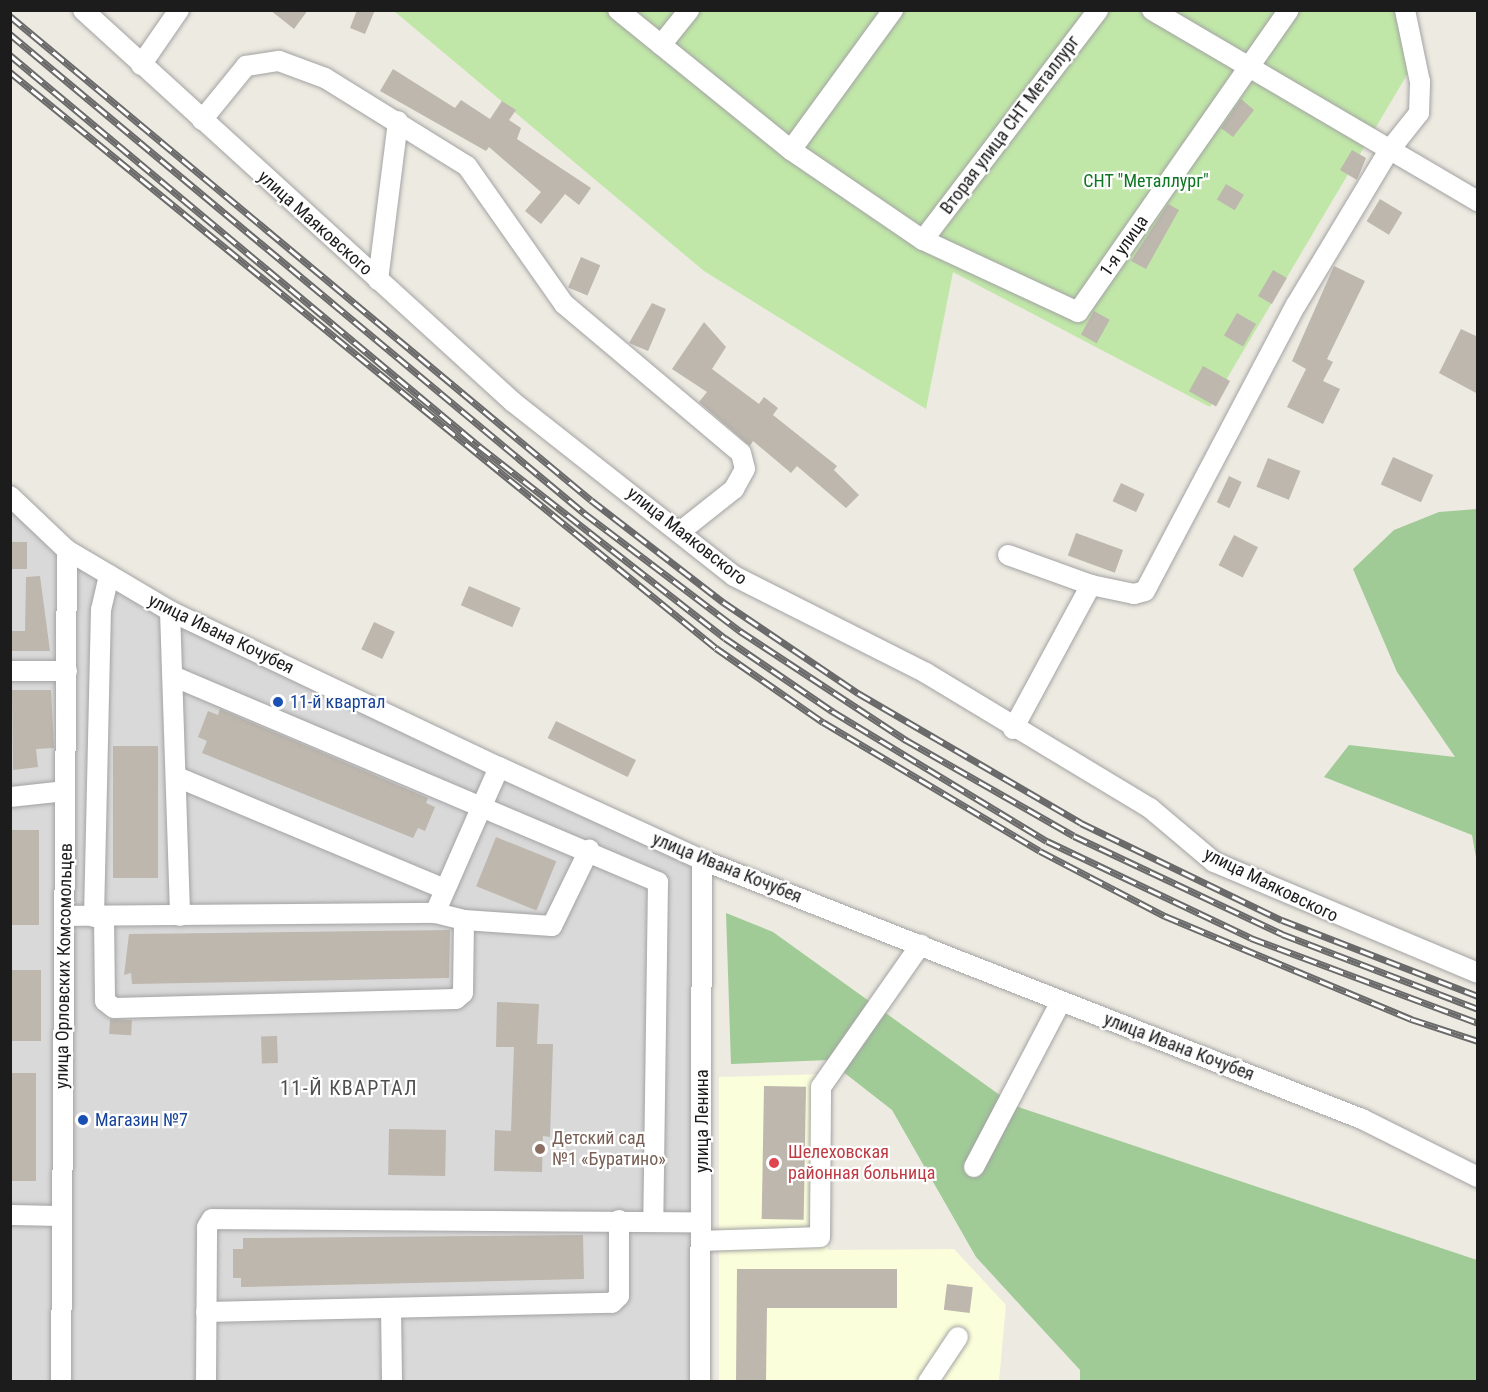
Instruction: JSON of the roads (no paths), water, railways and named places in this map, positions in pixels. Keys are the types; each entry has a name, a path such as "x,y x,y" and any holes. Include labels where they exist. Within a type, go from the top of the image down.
{"street":[{"name":"улица Маяковского","path":"83,10 513,402 748,584 908,663 1013,729 1150,808 1214,862 1478,973"},
{"path":"141,65 179,10"},
{"path":"618,10 791,150 924,240"},
{"path":"661,45 689,10"},
{"path":"791,150 893,10"},
{"name":"Вторая улица СНТ Металлург","path":"924,240 1098,10"},
{"path":"1152,10 1388,152 1478,201"},
{"name":"1-я улица","path":"924,240 1078,312 1289,10"},
{"path":"1008,555 1091,585 1134,594 1145,591 1229,426 1388,152 1419,112 1420,82 1405,10"},
{"path":"202,120 241,70 265,59 325,78 398,121 476,176 564,303 741,453 745,469 734,489 681,531"},
{"path":"378,279 398,121"},
{"name":"улица Ивана Кочубея","path":"10,496 67,550 170,611 499,767 702,860 921,944 1362,1119 1478,1177"},
{"path":"10,517 30,517"},
{"name":"улица Орловских Комсомольцев","path":"61,1382 67,550"},
{"path":"109,575 101,610 99,918 105,1001 114,1008 456,999 463,993 464,920"},
{"path":"1013,729 1091,585"},
{"path":"170,611 175,677 180,916"},
{"path":"10,671 67,671"},
{"path":"175,677 653,877 660,888 653,1220"},
{"path":"435,913 499,767"},
{"path":"177,777 445,889"},
{"path":"10,797 65,791"},
{"path":"65,916 99,918 435,913 464,920 552,926 589,850"},
{"name":"улица Ленина","path":"700,1382 702,860"},
{"path":"206,1382 207,1227 214,1219 653,1220 701,1231 820,1237 822,1087 921,944"},
{"path":"974,1167 1061,1001"},
{"path":"10,1215 61,1216"},
{"path":"206,1312 612,1303 619,1296 619,1220"},
{"path":"391,1308 392,1382"},
{"path":"928,1382 958,1336"}],"railway":[{"path":"10,16 591,500 723,602 858,693 1081,823 1282,920 1478,996"},
{"path":"10,34 584,513 740,631 906,740 1074,836 1282,934 1478,1009"},
{"path":"10,55 479,446 725,638 832,711 1047,841 1251,938 1478,1023"},
{"path":"10,72 716,648 823,722 1040,851 1165,916 1411,1019 1478,1041"}],"place":[{"name":"11-й квартал","path":"278,702"},
{"name":"Магазин №7","path":"83,1120"},
{"name":"Детский сад №1 «Буратино»","path":"540,1149"},
{"name":"Шелеховская районная больница","path":"774,1163"}],"district":[{"name":"11-Й КВАРТАЛ","path":"349,1088"}],"park label":[{"name":"СНТ \"Металлург\"","path":"1146,181"}]}
